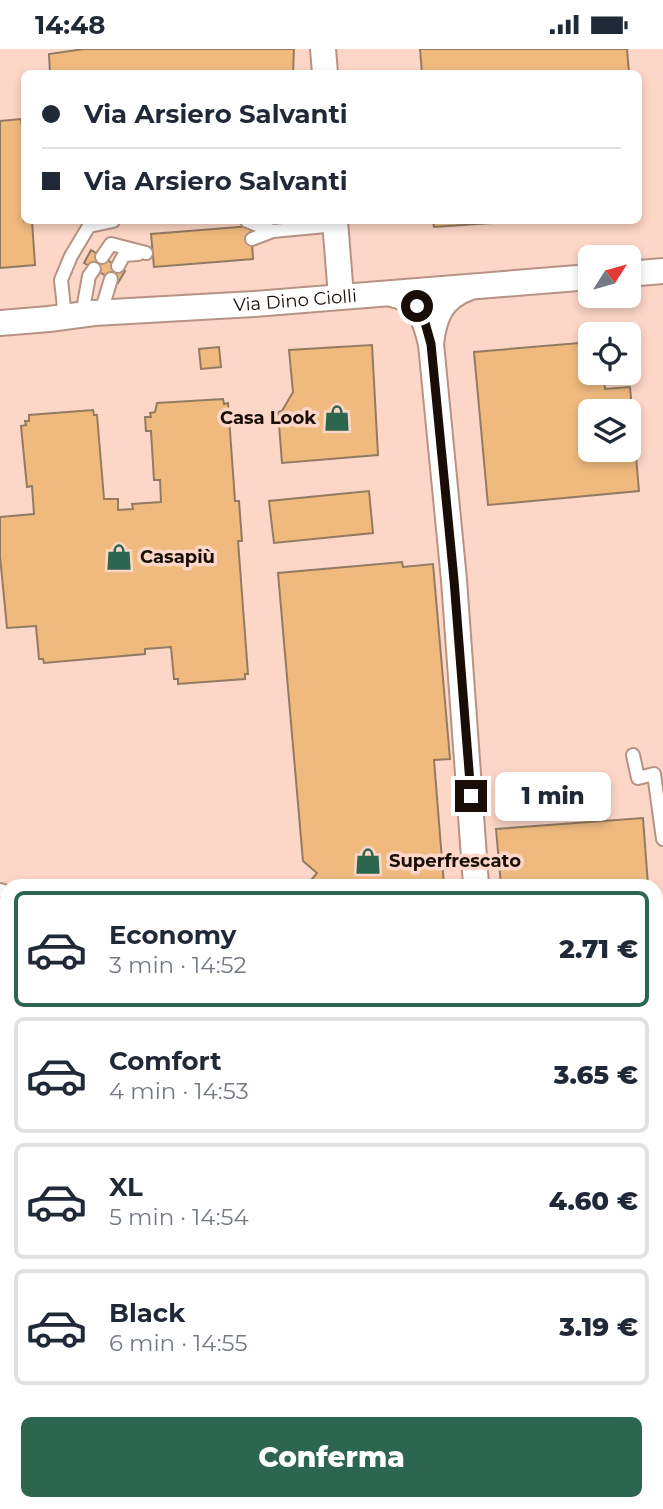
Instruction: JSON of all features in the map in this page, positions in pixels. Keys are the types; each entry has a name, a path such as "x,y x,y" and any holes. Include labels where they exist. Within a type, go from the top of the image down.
{"street":[{"path":"323,49 324,70"},
{"path":"336,224 341,296"},
{"path":"641,273 663,271"},
{"name":"Via Dino Ciolli","path":"0,323 578,278"},
{"path":"431,344 434,323 442,305 456,292 471,287"},
{"path":"387,293 409,299 417,306 431,344 455,594 476,879"}],"lane":[{"path":"82,315 61,280 71,256 89,226 99,224"},
{"path":"254,224 272,231"},
{"path":"252,239 272,231 328,224"},
{"path":"102,257 111,244 149,253 124,255 118,266"},
{"path":"82,315 89,276 94,269"},
{"path":"82,315 111,279"},
{"path":"633,755 638,778 654,774 663,839"}],"building":[{"path":"84,49 294,49 293,70 50,70 49,54"},
{"path":"420,49 627,49 629,70 422,70"},
{"path":"21,119 21,224 32,224 35,265 0,268 0,121"},
{"path":"434,224 476,224 434,227"},
{"path":"251,226 253,259 154,267 151,234"},
{"path":"91,250 125,271 118,283 84,263"},
{"path":"578,343 578,385 605,385 605,389 630,387 631,399 578,399 578,462 636,462 639,491 488,505 474,352"},
{"path":"372,345 378,455 282,463 278,412 282,411 293,392 289,350"},
{"path":"219,347 221,367 201,369 199,349"},
{"path":"223,399 224,404 228,403 235,501 239,501 242,541 238,541 248,674 245,674 245,679 178,684 178,679 174,679 171,647 145,649 145,654 44,663 43,659 39,659 36,626 7,628 0,556 0,517 34,514 32,486 27,487 21,426 26,425 25,421 29,421 29,415 93,410 94,415 97,415 104,499 118,499 118,510 133,509 132,504 161,502 160,480 154,480 151,431 146,431 145,417 151,417 150,413 155,412 157,403"},
{"path":"369,491 373,533 274,543 269,501"},
{"path":"402,562 403,567 433,564 450,759 434,760 444,879 312,879 317,873 303,861 278,573"},
{"path":"643,818 648,879 500,879 496,829"}],"place":[{"name":"Casa Look","path":"337,418"},
{"name":"Casapiù","path":"119,557"},
{"name":"Superfrescato","path":"368,861"}],"route":[{"path":"417,306 431,344 454,580 471,796"}]}
